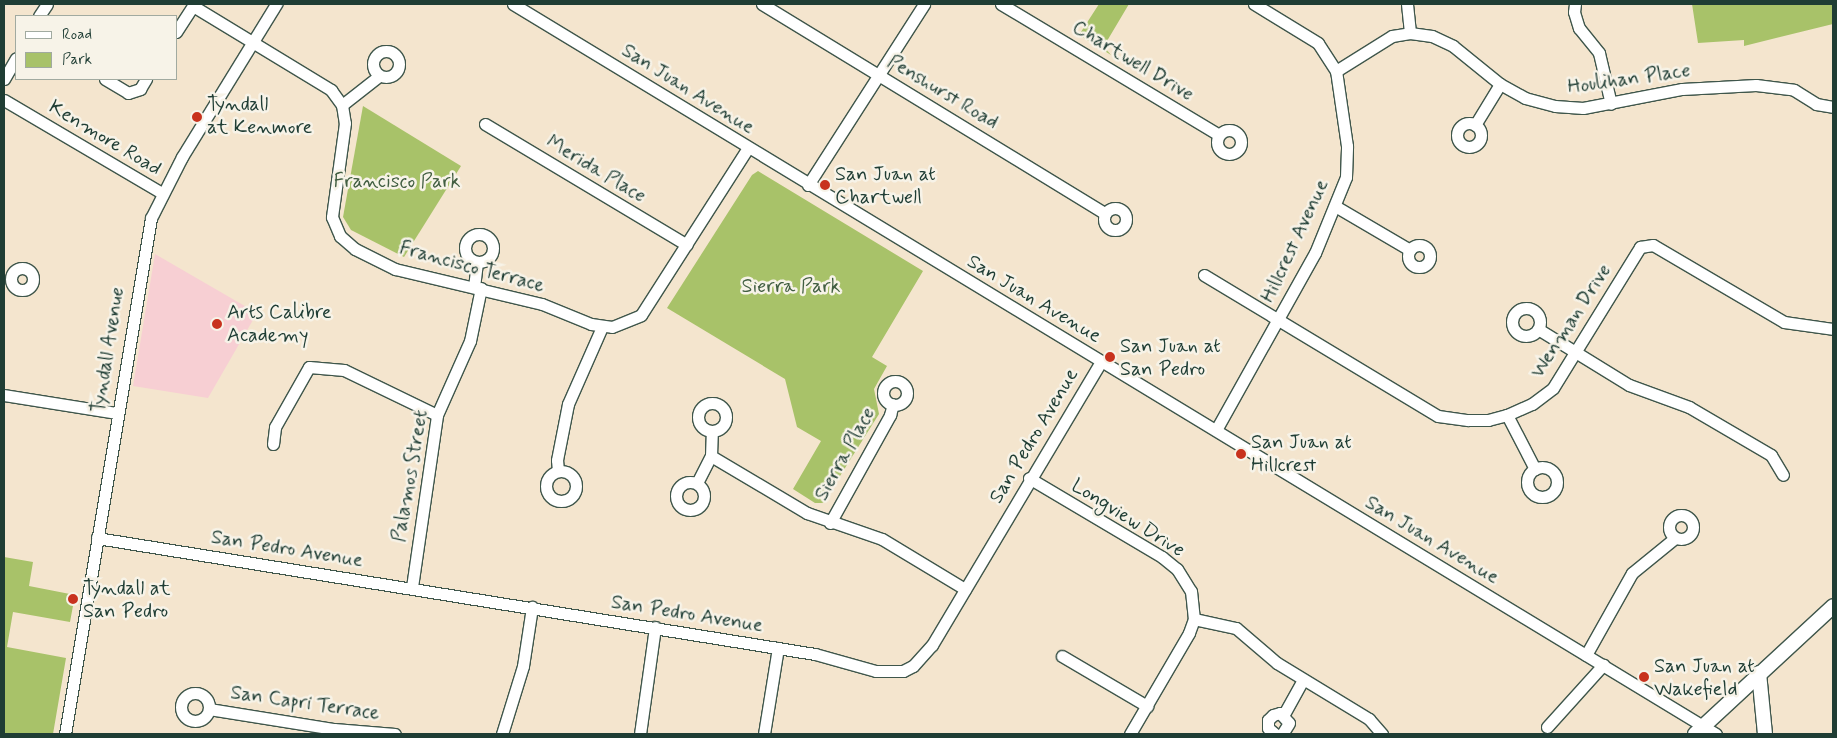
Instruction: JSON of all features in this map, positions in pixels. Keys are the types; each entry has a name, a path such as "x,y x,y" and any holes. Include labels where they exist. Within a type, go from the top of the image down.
{"main road":[{"path":"1699,731 1833,606"},
{"path":"1759,673 1765,734"}],"street":[{"path":"40,15 47,4"},
{"name":"Tyndall Avenue","path":"65,734 144,248 151,218 162,193 276,4"},
{"name":"San Juan Avenue","path":"513,4 808,185 1603,665 1699,731 1716,734"},
{"name":"Penshurst Road","path":"762,4 1105,213"},
{"path":"808,185 924,4"},
{"name":"Chartwell Drive","path":"1001,4 1219,135"},
{"name":"Hillcrest Avenue","path":"1216,430 1279,321 1335,206 1346,177 1347,146 1336,71 1318,43 1254,4"},
{"path":"1406,4 1410,33"},
{"path":"1575,4 1574,12 1579,28 1599,53 1611,104"},
{"path":"178,29 194,5 331,90 342,105 379,76"},
{"name":"Houlihan Place","path":"1336,71 1392,36 1410,33 1432,36 1453,46 1500,84 1526,98 1556,106 1583,108 1682,89 1756,85 1794,90 1816,104 1833,107"},
{"path":"4,79 15,60"},
{"path":"107,80 128,93 140,89 145,80"},
{"path":"1475,125 1500,84"},
{"name":"Kenmore Road","path":"4,100 162,193"},
{"name":"Francisco Terrace","path":"342,105 345,123 332,217 340,236 355,248 395,269 542,304 602,327"},
{"name":"Merida Place","path":"485,124 687,245"},
{"path":"558,471 557,460 568,404 602,327 621,325 641,315 748,148"},
{"path":"1335,206 1410,250"},
{"name":"Wenman Drive","path":"1204,275 1438,416 1488,420 1507,415 1532,404 1553,388 1640,247 1653,245 1784,322 1833,329"},
{"name":"Palamos Street","path":"412,587 437,415 470,341 477,287 477,262"},
{"path":"1538,329 1629,384 1689,407 1771,456 1783,475"},
{"name":"San Pedro Avenue","path":"97,538 656,627 838,659 876,671 903,671 924,655 1101,361"},
{"path":"273,444 275,427 309,367 344,370 437,415"},
{"path":"4,395 117,413"},
{"name":"Sierra Place","path":"830,522 890,415 893,404"},
{"path":"1507,415 1535,469"},
{"path":"696,483 711,456 712,431"},
{"path":"711,456 807,513 882,539 965,589"},
{"name":"Longview Drive","path":"1029,478 1177,569 1191,591 1194,619"},
{"path":"1586,655 1632,573 1675,538"},
{"path":"502,734 522,666 532,607"},
{"path":"1130,734 1194,619 1236,628 1277,663 1369,719 1382,734"},
{"path":"640,734 656,627"},
{"path":"764,734 778,648"},
{"path":"1062,656 1146,706"},
{"path":"1547,726 1603,665"},
{"path":"1284,714 1303,680"},
{"name":"San Capri Terrace","path":"209,709 334,730 395,734"},
{"path":"1275,734 1268,728 1268,720 1276,713 1284,714"},
{"path":"1282,734 1289,726 1284,714"}],"shaded area":[{"path":"155,254 257,313 208,398 133,386"}],"green space":[{"path":"1099,4 1129,4 1107,41 1106,49 1111,55 1079,35"},
{"path":"1692,4 1833,4 1833,24 1744,46 1744,40 1698,43"},
{"name":"Francisco Park","path":"363,106 461,166 404,257 351,230 343,217"},
{"name":"Sierra Park","path":"758,171 923,271 872,357 887,366 874,389 879,414 823,503 815,503 793,489 821,441 797,427 785,379 667,308 752,175"},
{"path":"4,557 33,562 29,586 75,595 70,622 13,612 7,647 66,658 53,734 4,734"}],"place":[{"name":"Tyndall at Kenmore","path":"197,117"},
{"name":"San Juan at Chartwell","path":"825,185"},
{"name":"Arts Calibre Academy","path":"217,324"},
{"name":"San Juan at San Pedro","path":"1110,357"},
{"name":"San Juan at Hillcrest","path":"1241,454"},
{"name":"Tyndall at San Pedro","path":"73,599"},
{"name":"San Juan at Wakefield","path":"1644,677"}]}
